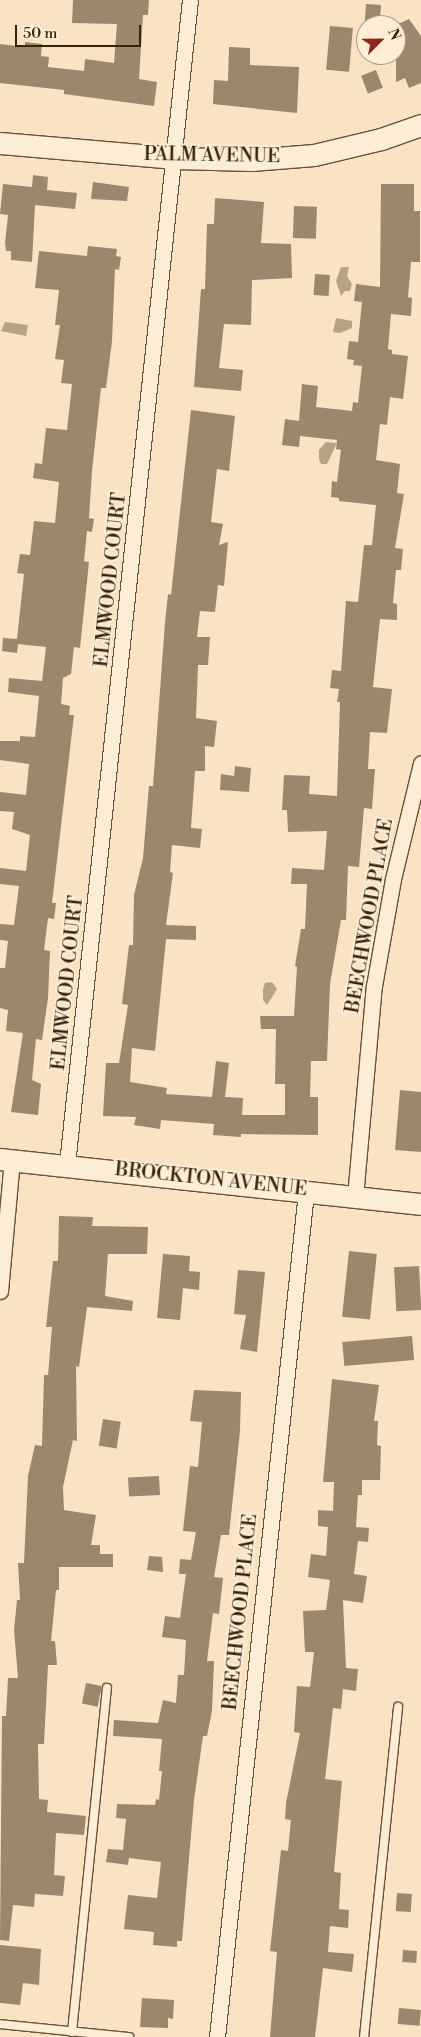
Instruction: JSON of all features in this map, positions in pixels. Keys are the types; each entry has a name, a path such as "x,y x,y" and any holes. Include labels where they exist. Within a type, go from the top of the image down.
{"street":[{"name":"ELMWOOD COURT","path":"66,1164 176,158 190,0"},
{"name":"PALM AVENUE","path":"0,143 176,158 252,160 314,154 381,139 421,125"},
{"name":"BEECHWOOD PLACE","path":"355,1197 374,986 394,879 421,763"},
{"name":"BROCKTON AVENUE","path":"6,1159 421,1204"},
{"path":"0,1291 6,1159"},
{"name":"BEECHWOOD PLACE","path":"217,2037 306,1191"}],"lane":[{"path":"72,2032 107,1688"},
{"path":"364,2037 398,1707"},
{"path":"0,2024 129,2037"}],"shaded area":[{"path":"341,267 349,267 347,276 352,284 350,291 345,291 341,296 336,281"},
{"path":"336,318 352,321 352,328 340,333 333,332"},
{"path":"5,322 28,325 26,336 1,331"},
{"path":"326,442 337,443 327,464 321,464 319,450"},
{"path":"272,982 277,989 267,1005 263,1000 263,989 265,983"}],"building":[{"path":"73,0 149,0 148,15 143,15 139,79 157,82 154,106 64,94 64,90 0,83 0,44 25,47 25,42 42,44 41,56 49,57 48,67 84,71 85,59 114,63 117,24 72,23"},
{"path":"366,4 381,5 380,15 365,15"},
{"path":"409,19 421,36 421,83 409,88 405,78 396,82 396,65 406,65 406,20"},
{"path":"330,26 353,28 349,72 326,70"},
{"path":"229,47 250,48 250,65 299,67 297,113 213,104 214,80 228,81"},
{"path":"376,70 383,88 368,93 361,76"},
{"path":"33,175 48,177 47,190 77,193 75,209 35,205 32,262 11,260 11,251 6,251 5,243 8,215 0,214 3,184 32,187"},
{"path":"93,182 129,187 127,201 91,199"},
{"path":"381,184 414,184 414,211 420,211 420,262 411,262 408,297 412,298 411,316 391,314 388,349 392,350 392,354 408,356 403,399 390,397 387,425 380,424 376,460 400,464 397,493 404,494 395,548 403,549 401,570 396,570 393,603 397,604 397,620 380,619 373,687 392,689 387,733 370,732 368,769 375,769 372,809 364,808 359,867 348,866 346,920 341,920 330,984 327,1061 311,1061 310,1097 318,1097 318,1135 241,1134 241,1137 213,1135 214,1124 161,1120 160,1129 134,1125 136,1117 103,1116 106,1063 119,1063 128,1005 122,1004 129,945 133,945 134,895 143,858 149,786 153,786 165,622 168,594 171,595 191,410 235,416 229,471 217,469 211,522 223,524 219,545 228,542 224,586 218,585 215,612 200,611 197,637 210,637 208,665 198,665 196,718 217,721 214,747 205,746 205,771 195,771 191,828 202,829 200,848 172,845 170,872 173,873 166,925 196,926 196,940 166,939 155,1051 132,1048 130,1082 167,1088 166,1094 212,1097 216,1061 229,1063 225,1097 243,1098 242,1115 285,1115 285,1084 275,1084 276,1029 261,1029 260,1016 294,1016 297,967 295,966 301,929 305,929 307,884 291,884 292,868 324,870 327,831 288,832 287,810 282,810 284,775 310,776 309,794 337,796 340,702 337,702 339,689 330,688 332,670 341,671 346,601 358,602 364,545 372,545 376,505 339,501 339,498 331,497 332,481 337,482 341,450 336,449 337,440 300,436 299,447 282,445 285,419 299,421 302,384 318,386 316,407 352,411 353,402 358,403 362,366 353,365 354,360 347,359 349,341 358,342 362,302 354,301 356,284 380,287"},
{"path":"215,198 264,202 261,243 291,244 292,278 252,280 251,325 224,324 219,368 243,370 241,391 194,387 201,289 205,289 207,224 214,224"},
{"path":"294,206 317,207 316,239 293,238"},
{"path":"88,246 117,249 116,256 121,257 119,270 115,269 112,341 106,388 101,388 92,471 89,518 94,519 92,532 87,531 84,561 89,562 80,648 74,647 71,674 63,678 61,704 70,706 69,715 74,715 52,903 56,903 54,919 48,918 44,950 50,951 48,998 42,1040 36,1039 32,1080 41,1084 38,1115 11,1112 23,1033 6,1031 8,1010 0,1008 0,968 5,968 8,941 0,940 0,924 14,925 19,886 0,884 0,868 26,871 30,835 12,829 14,812 0,811 0,792 26,795 29,764 0,760 0,741 20,741 20,736 35,737 39,696 8,692 9,678 42,681 46,647 18,644 17,653 2,651 3,638 17,639 24,574 17,573 20,554 30,555 34,521 55,523 59,482 33,478 35,463 42,464 46,428 67,430 72,384 61,383 64,360 55,359 60,325 55,325 59,290 35,288 39,251 87,256"},
{"path":"315,274 330,275 328,296 314,295"},
{"path":"235,766 251,768 249,792 220,790 221,774 234,776"},
{"path":"400,1090 421,1092 421,1152 395,1150"},
{"path":"59,1216 93,1217 92,1226 148,1227 147,1254 108,1254 105,1296 133,1301 132,1311 87,1307 79,1367 76,1366 77,1441 73,1440 63,1487 64,1510 96,1515 91,1545 100,1545 100,1554 113,1554 113,1567 59,1567 59,1590 56,1590 51,1641 55,1641 57,1665 48,1665 44,1744 38,1744 39,1799 48,1800 47,1812 86,1816 84,1835 56,1833 54,1875 65,1876 63,1896 35,1894 34,1907 13,1905 9,1941 0,1940 2,1716 6,1716 8,1678 18,1678 14,1630 17,1600 20,1600 18,1563 24,1563 28,1476 35,1445 42,1446 44,1375 48,1375 52,1327 46,1327 53,1261 58,1261"},
{"path":"349,1251 377,1254 370,1320 342,1317"},
{"path":"163,1254 190,1256 189,1271 200,1272 199,1290 183,1288 180,1320 157,1318"},
{"path":"419,1266 421,1310 396,1311 394,1267"},
{"path":"238,1270 265,1272 257,1352 240,1349 246,1315 234,1314"},
{"path":"412,1336 414,1360 344,1366 342,1342"},
{"path":"332,1379 379,1385 374,1421 378,1421 377,1445 381,1446 380,1480 362,1480 362,1495 358,1495 356,1527 369,1528 368,1542 358,1541 354,1574 367,1576 363,1603 343,1600 346,1668 358,1669 356,1691 343,1689 341,1709 333,1708 325,1779 342,1781 334,1872 341,1873 339,1909 349,1910 348,1928 330,1926 328,1952 354,1954 352,1972 323,1968 315,2037 270,2037 277,1952 270,1951 281,1850 288,1851 291,1820 285,1819 286,1803 300,1733 294,1732 297,1686 310,1687 314,1652 305,1652 303,1611 326,1610 330,1580 308,1577 311,1554 326,1556 328,1527 318,1526 318,1510 333,1511 334,1482 323,1482"},
{"path":"194,1390 241,1392 240,1431 229,1535 221,1535 214,1577 223,1578 219,1614 213,1613 207,1661 214,1661 212,1711 207,1736 203,1736 194,1800 182,1941 177,1941 177,1947 153,1945 154,1932 124,1929 128,1895 157,1898 161,1862 129,1858 128,1865 106,1862 108,1849 123,1850 126,1819 116,1818 117,1804 155,1805 156,1799 159,1800 162,1771 159,1771 162,1739 113,1736 114,1720 158,1723 163,1700 176,1703 178,1675 184,1675 186,1640 162,1637 165,1616 180,1618 186,1574 179,1574 180,1559 191,1560 196,1532 183,1531 190,1466 198,1467 202,1422 190,1421"},
{"path":"103,1419 121,1422 117,1448 99,1446"},
{"path":"159,1476 160,1495 129,1497 128,1478"},
{"path":"149,1556 162,1557 163,1572 147,1570"},
{"path":"86,1683 102,1686 98,1707 82,1704"},
{"path":"397,1893 412,1894 411,1912 396,1911"},
{"path":"0,1945 41,1949 39,1985 23,1983 20,2005 0,2003"},
{"path":"403,1950 417,1951 416,1963 402,1962"},
{"path":"142,1998 174,2000 173,2019 168,2018 168,2028 140,2027"},
{"path":"399,2008 421,2010 420,2026 398,2024"}]}
